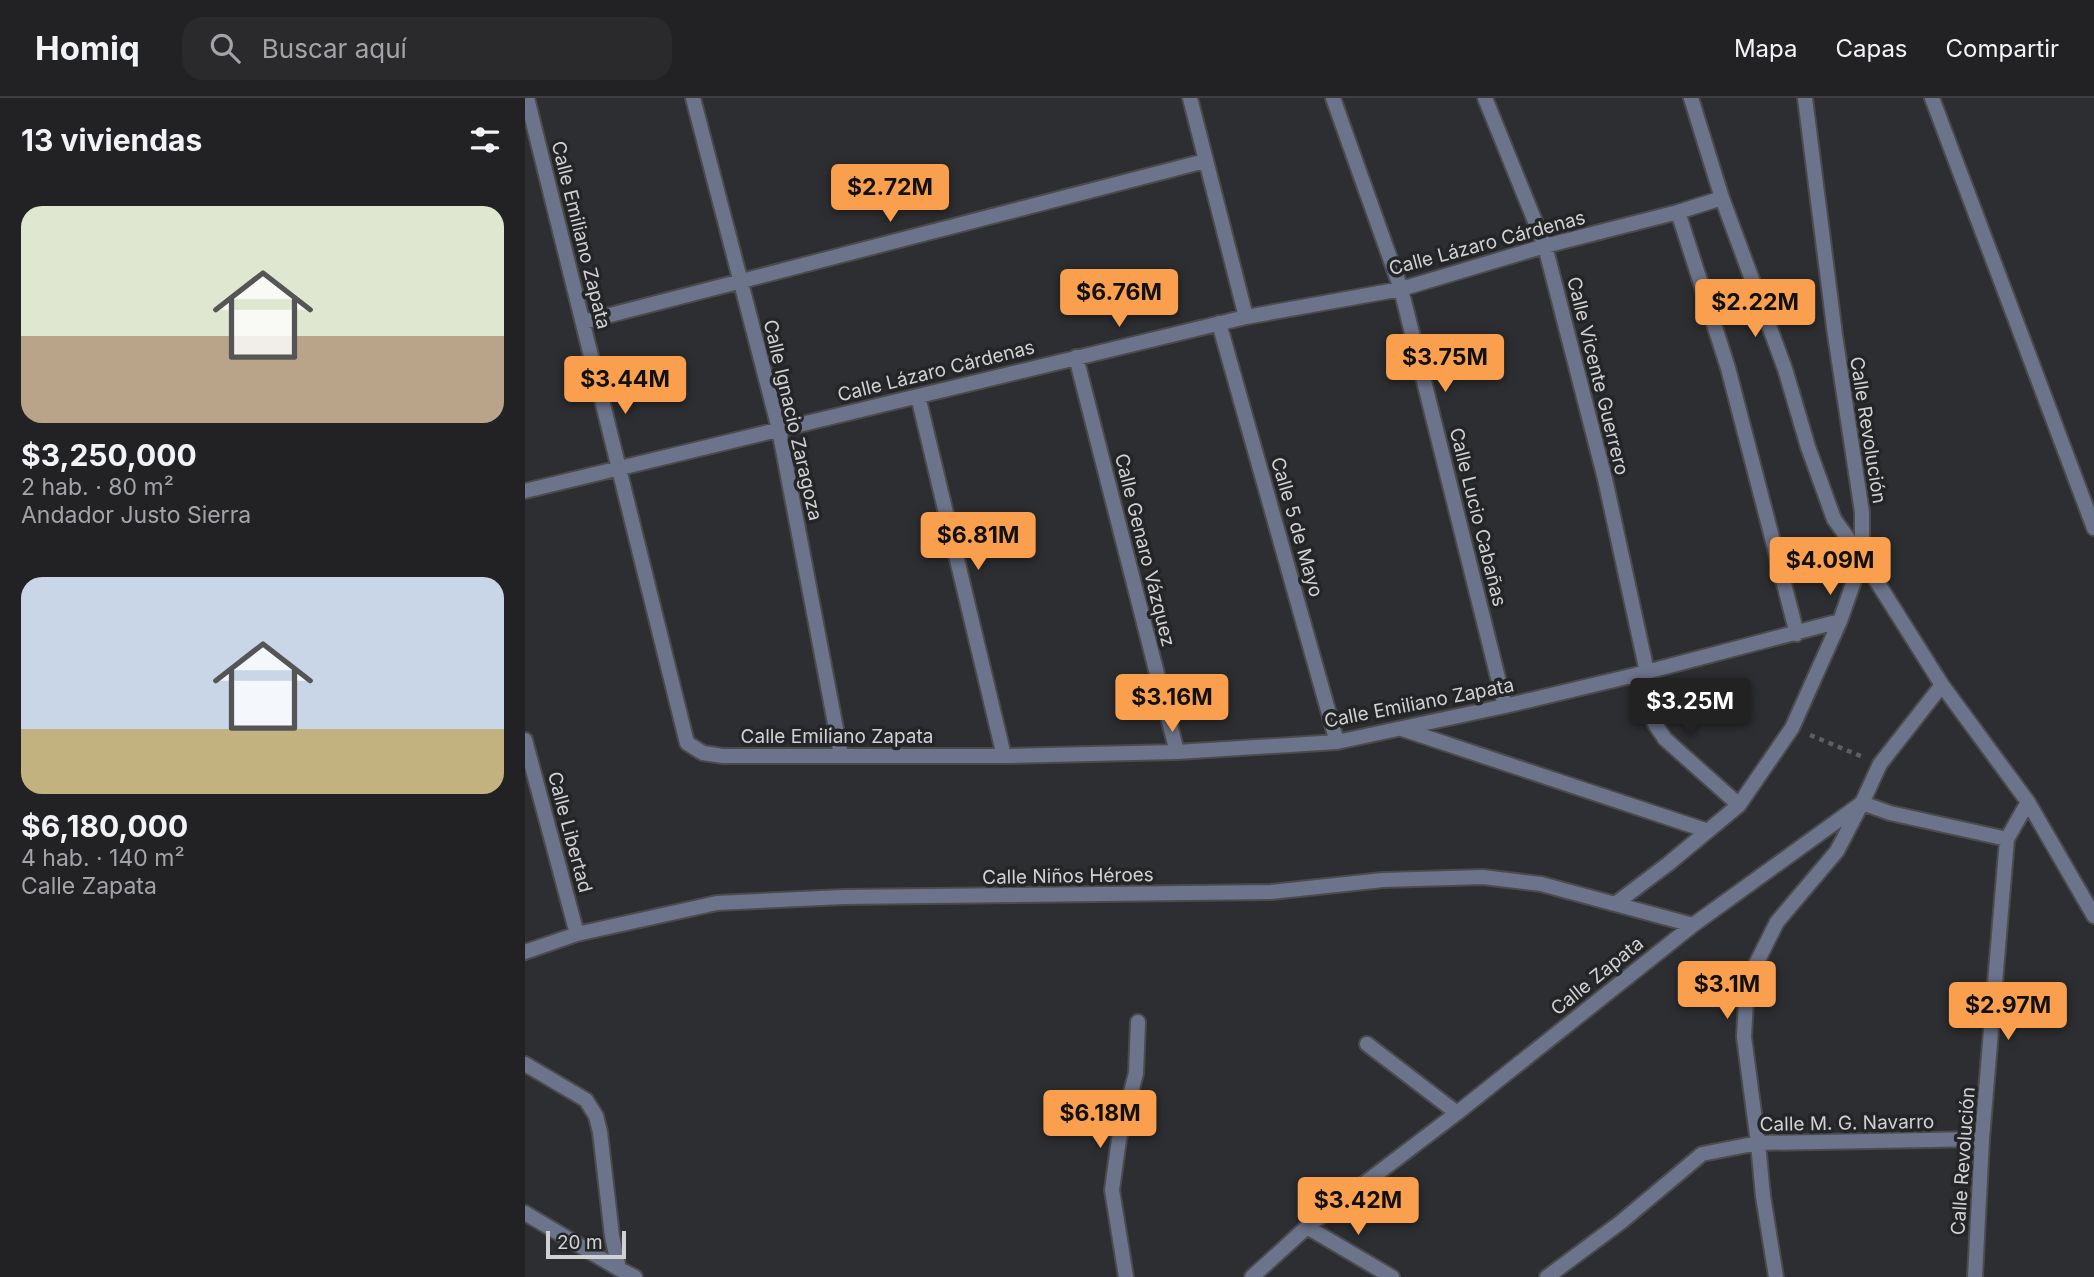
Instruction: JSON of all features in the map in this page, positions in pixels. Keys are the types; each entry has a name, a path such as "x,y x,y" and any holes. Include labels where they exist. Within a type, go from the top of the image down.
{"street":[{"name":"Calle Emiliano Zapata","path":"527,98 687,743 703,753 723,756 1004,756 1177,752 1337,742 1505,706 1797,634"},
{"name":"Calle Ignacio Zaragoza","path":"693,98 779,429 841,755"},
{"path":"1190,98 1246,317"},
{"name":"Calle Lucio Cabañas","path":"1333,98 1401,289 1505,706"},
{"name":"Calle Vicente Guerrero","path":"1485,98 1545,246 1605,480 1641,674 1655,724 1665,739 1739,805"},
{"path":"1691,98 1722,198 1784,369 1834,519 1862,558 1942,685 2028,802 2094,916"},
{"name":"Calle Revolución","path":"1805,98 1835,335 1862,512 1862,558"},
{"path":"1932,98 2094,528"},
{"path":"583,322 1205,160"},
{"name":"Calle Lázaro Cárdenas","path":"525,491 1219,323 1401,289 1722,198"},
{"path":"1678,212 1728,368 1797,634 1840,621"},
{"name":"Calle 5 de Mayo","path":"1219,323 1337,742"},
{"name":"Calle Genaro Vázquez","path":"1076,357 1177,752"},
{"path":"918,396 1004,756"},
{"path":"1615,904 1739,805 1792,728 1840,621 1862,558"},
{"name":"Calle Zapata","path":"1252,1277 1307,1227 1457,1113 1693,925 1862,803 1880,764 1942,685"},
{"path":"1400,728 1708,831"},
{"name":"Calle Libertad","path":"525,740 577,934"},
{"name":"Calle Revolución","path":"1975,1277 1982,1139 2007,839 2028,802"},
{"path":"1776,1277 1763,1196 1744,1037 1747,982 1777,922 1837,851 1862,803 1890,813 2007,839"},
{"name":"Calle Niños Héroes","path":"525,952 577,934 717,903 843,897 1272,892 1383,880 1483,877 1542,884 1693,925"},
{"path":"1126,1277 1112,1191 1119,1139 1136,1073 1138,1022"},
{"path":"1367,1044 1457,1113"},
{"path":"525,1064 586,1100 596,1116 619,1269"},
{"name":"Calle M. G. Navarro","path":"1547,1277 1621,1222 1702,1154 1758,1143 1982,1139"},
{"path":"525,1213 635,1277"},
{"path":"1307,1227 1392,1277"}],"path":[{"path":"1792,728 1880,764"}]}
